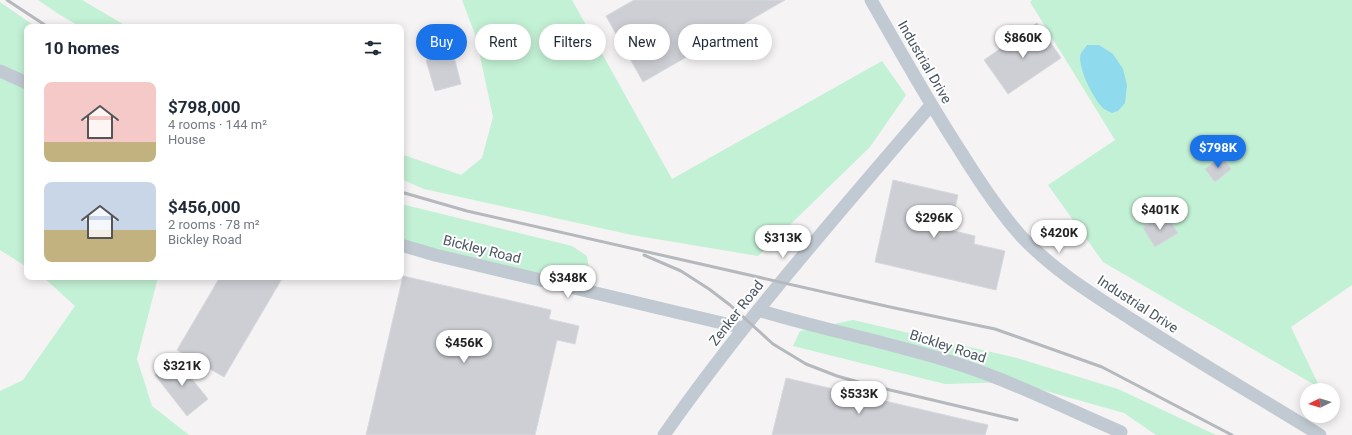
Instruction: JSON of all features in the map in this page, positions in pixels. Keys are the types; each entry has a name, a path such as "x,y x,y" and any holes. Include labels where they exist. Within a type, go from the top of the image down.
{"street":[{"name":"Industrial Drive","path":"871,0 931,105 976,176 1001,212 1044,258 1069,278 1167,342 1320,435"},
{"path":"0,71 24,83"},
{"name":"Zenker Road","path":"664,435 743,328 931,105"},
{"name":"Bickley Road","path":"404,246 435,255 743,328"},
{"name":"Bickley Road","path":"758,310 803,323 895,345 959,364 1121,432"}],"green space":[{"path":"38,0 82,0 123,24 76,24"},
{"path":"462,0 572,0 585,24 539,24 539,60 606,60 672,179 882,61 906,95 870,147 758,256 632,235 424,189 404,180 404,155 461,175 482,158 493,117 481,60 531,60 531,24 475,24 475,34"},
{"path":"1032,0 1352,0 1352,285 1291,327 1318,383 1311,383 1103,262 1048,185 1115,140 1030,2"},
{"path":"0,2 32,24 24,24 24,265 0,250"},
{"path":"404,205 572,246 587,256 589,270 560,285 404,246"},
{"path":"46,280 157,280 137,359 152,406 189,435 0,435 0,391 23,380 75,306"},
{"path":"853,320 1017,358 1118,389 1216,435 1156,435 1124,413 1014,382 945,384 793,346 800,331"}],"water":[{"path":"1087,45 1099,45 1113,54 1123,69 1127,85 1125,103 1118,111 1112,113 1102,107 1086,81 1080,58 1081,53"}],"building":[{"path":"634,0 785,0 743,24 678,24 678,60 681,60 643,82 631,60 670,60 670,24 614,24 614,30 606,16"},
{"path":"1037,23 1061,58 1008,94 984,60"},
{"path":"426,60 455,60 461,84 435,91"},
{"path":"1222,156 1231,169 1215,182 1205,169"},
{"path":"893,180 958,195 950,230 975,236 974,244 1005,251 996,290 875,262"},
{"path":"1165,214 1178,233 1155,247 1143,228"},
{"path":"404,276 551,310 549,319 579,326 575,344 557,340 535,435 366,435"},
{"path":"218,280 281,280 224,377 177,350"},
{"path":"176,359 208,399 187,416 155,375"},
{"path":"786,378 988,425 985,435 772,435"}],"railway":[{"path":"7,0 43,24"},
{"path":"404,193 467,211 890,307 995,329 1102,367 1232,435"},
{"path":"644,255 681,271 709,289 730,305 773,344 806,364 837,376 869,385 1017,420"}]}
